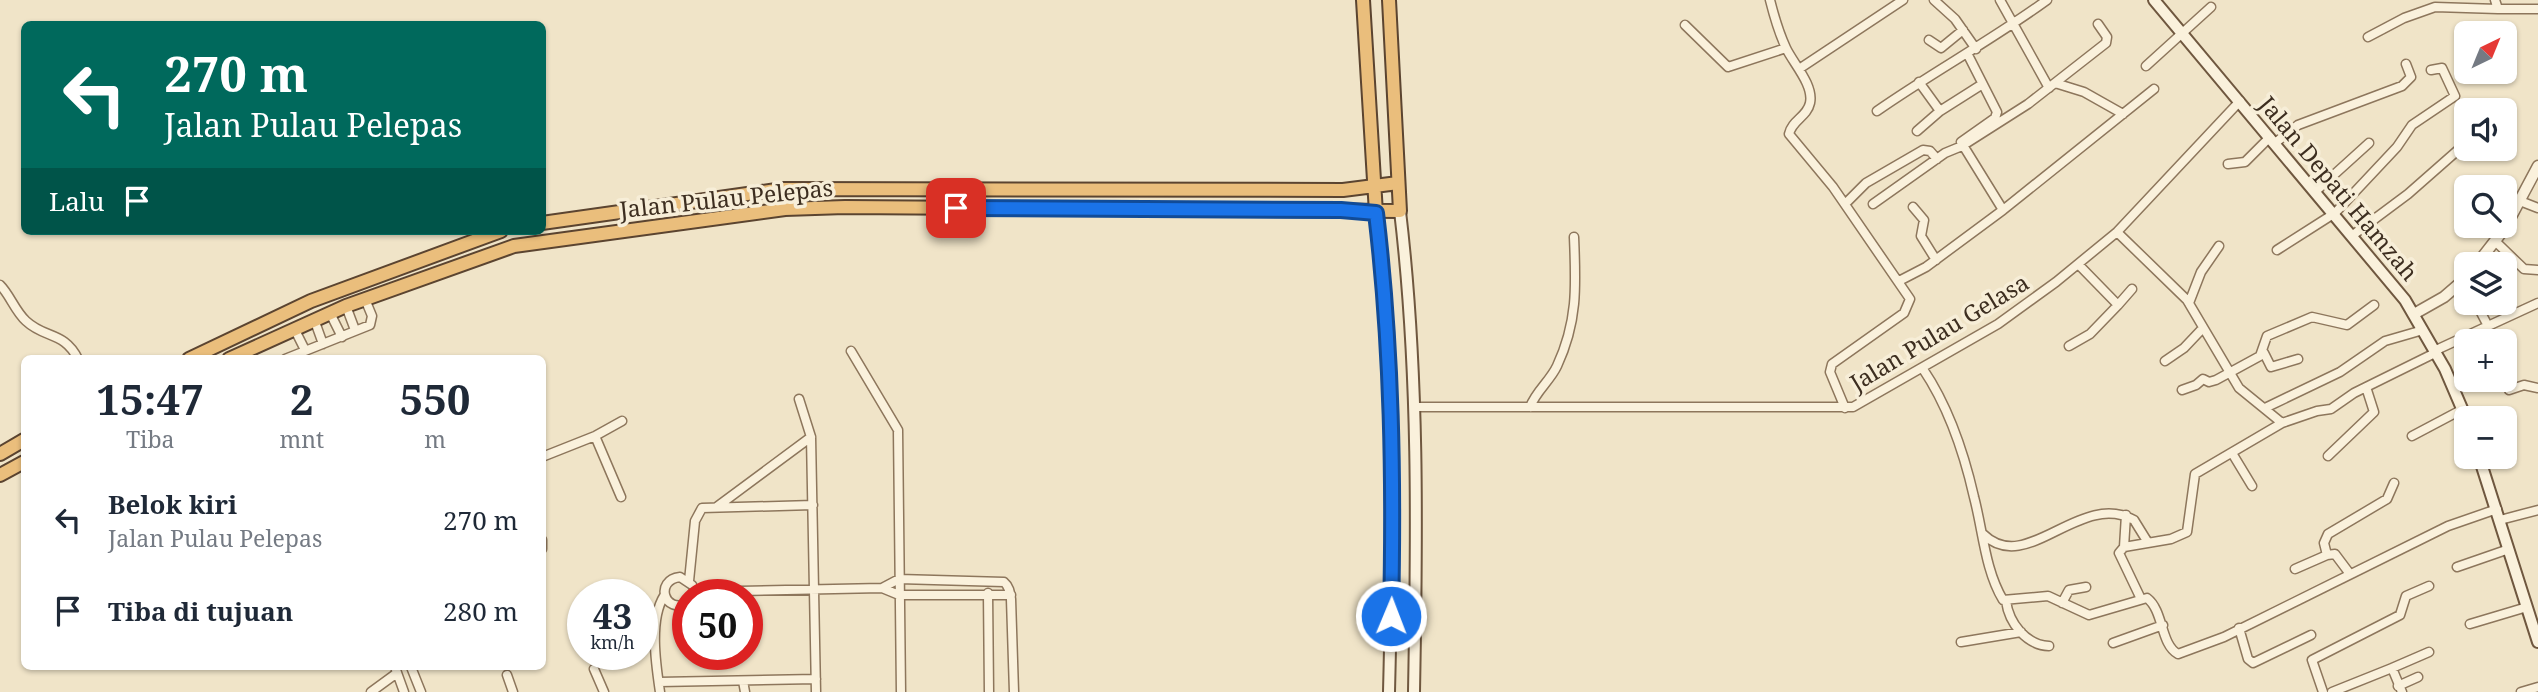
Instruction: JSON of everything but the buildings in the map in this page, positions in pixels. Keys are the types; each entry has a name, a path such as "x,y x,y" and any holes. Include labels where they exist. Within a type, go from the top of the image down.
{"highway":[{"path":"1363,0 1376,213"},
{"path":"1389,0 1400,211"},
{"name":"Jalan Pulau Pelepas","path":"546,222 783,189 1343,190 1398,183"},
{"name":"Jalan Pulau Pelepas","path":"240,355 346,306 409,281 514,246 785,209 1400,211"},
{"path":"197,355 311,301 490,235"},
{"path":"404,265 409,281"},
{"path":"0,454 21,442"},
{"path":"0,475 21,463"}],"main road":[{"name":"Jalan Depati Hamzah","path":"2154,0 2335,213 2414,314 2460,406"},
{"path":"1400,211 1411,301 1418,481 1414,692"},
{"path":"1376,213 1387,302 1391,390 1390,692"},
{"path":"2483,469 2537,639"}],"street":[{"path":"1770,0 1786,48 1799,69 1810,103 1792,123 1789,134 1845,205 1910,299 1904,313 1832,364 1830,372 1845,408"},
{"path":"1799,69 1903,0"},
{"path":"1934,0 1963,30 1976,49"},
{"path":"2000,0 2052,86 2084,92 2123,114"},
{"path":"1877,110 1976,49 2047,0"},
{"path":"2368,37 2404,18 2435,7 2496,4 2538,9"},
{"path":"2146,66 2211,6"},
{"path":"1873,204 1937,159 1962,146 2052,86 2106,43 2107,37 2098,24"},
{"path":"1685,25 1728,67 1786,48"},
{"path":"1929,40 1941,48 1963,30"},
{"path":"1967,53 1997,115 1961,140 1962,146 2003,210"},
{"path":"2228,164 2245,162 2272,140 2298,125 2402,86 2411,77 2406,64"},
{"path":"2277,250 2310,232 2335,213 2397,147 2412,125 2455,96 2442,68 2431,70"},
{"path":"1919,82 1940,111"},
{"path":"1917,131 1940,111 1981,85"},
{"path":"1899,281 1936,260 2003,210 2154,89"},
{"name":"Jalan Pulau Gelasa","path":"1414,407 1845,408 1869,400 1998,324 2118,232 2240,102"},
{"path":"2316,191 2369,143"},
{"path":"1845,205 1867,183 1923,150 1930,151 1937,159"},
{"path":"2353,236 2408,194 2454,154"},
{"path":"2487,252 2521,201 2538,166"},
{"path":"2521,201 2538,208"},
{"path":"1913,207 1924,220 1921,236 1936,260"},
{"path":"2118,232 2189,303 2239,388 2282,423"},
{"path":"1530,407 1534,396 1558,366 1575,317 1574,237"},
{"path":"2495,242 2524,268 2538,270"},
{"path":"2189,303 2201,272 2219,246"},
{"path":"2078,264 2118,305"},
{"path":"0,285 27,323 68,342 76,355"},
{"path":"2069,346 2090,334 2132,289"},
{"path":"2414,314 2444,298 2454,289"},
{"path":"294,355 342,337 373,321 365,299"},
{"path":"2124,547 2171,539 2187,532 2195,474 2282,423 2331,409 2435,352 2538,303"},
{"path":"2298,359 2271,367 2263,353 2267,336 2312,317 2347,325 2374,304"},
{"path":"346,306 355,330"},
{"path":"330,313 342,337"},
{"path":"2482,315 2488,326"},
{"path":"314,319 323,344"},
{"path":"294,328 305,350"},
{"path":"2165,360 2184,348 2202,329"},
{"path":"2265,408 2340,372 2385,341 2423,330"},
{"path":"851,351 898,430 901,692"},
{"path":"2182,390 2203,379 2211,383 2263,353"},
{"path":"1923,369 1945,406 1968,472 1992,577 2006,601 2007,611 2031,642 2049,646"},
{"path":"2517,387 2524,384 2538,388"},
{"path":"2328,456 2374,412 2367,387"},
{"path":"799,399 811,437 816,692"},
{"path":"2412,436 2454,418"},
{"path":"546,455 595,436 622,421"},
{"path":"595,436 621,497"},
{"path":"718,506 811,437"},
{"path":"2232,453 2252,486"},
{"path":"2327,555 2324,543 2328,534 2387,499 2394,482"},
{"path":"689,579 696,518 702,508 813,505"},
{"path":"2006,601 2048,596 2089,615 2147,598 2154,603 2172,650 2178,654 2239,628 2448,526 2497,511 2538,510"},
{"path":"1983,534 1999,545 2028,543 2053,534 2083,516 2106,513 2126,515 2141,528 2147,541"},
{"path":"2126,515 2124,547 2120,554 2141,600"},
{"path":"2457,567 2509,549"},
{"path":"2295,569 2335,554 2350,574"},
{"path":"660,692 658,608 664,596 664,586 671,579 684,579"},
{"path":"882,588 900,579 997,580 1007,584 1011,595 1014,692"},
{"path":"2323,692 2312,660 2400,615 2406,596 2429,586"},
{"path":"2062,603 2069,590 2086,587"},
{"path":"763,591 882,588 899,595 1011,595"},
{"path":"988,593 989,692"},
{"path":"664,596 672,604"},
{"path":"2470,624 2527,607"},
{"path":"2113,643 2163,625"},
{"path":"2239,628 2248,659 2253,663 2311,635"},
{"path":"1961,642 2021,632"},
{"path":"2332,692 2429,652"},
{"path":"2392,668 2400,689 2418,677"},
{"path":"371,692 396,670 404,692"},
{"path":"412,670 421,692"},
{"path":"594,670 604,692"},
{"path":"507,675 513,692"},
{"path":"659,682 816,679"},
{"path":"743,681 745,692"},
{"path":"2348,685 2355,692"},
{"path":"2521,692 2538,687"}],"route":[{"path":"956,208 1341,210 1376,213 1387,302 1391,390 1391,616"}]}
